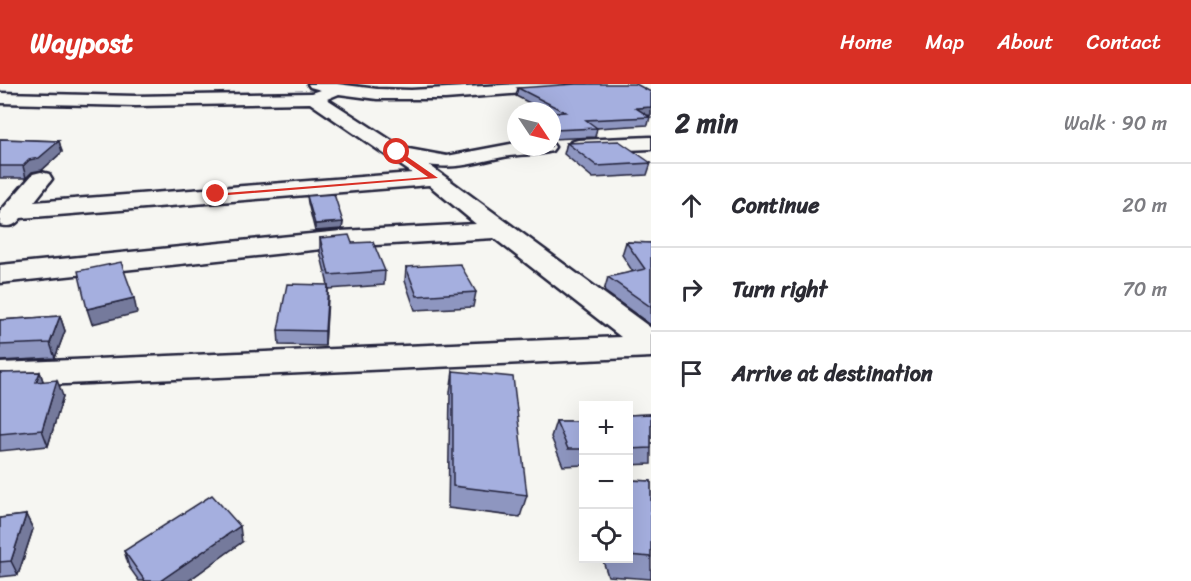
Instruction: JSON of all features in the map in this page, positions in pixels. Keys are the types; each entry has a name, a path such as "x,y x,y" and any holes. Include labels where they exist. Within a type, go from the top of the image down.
{"street":[{"path":"0,98 136,101 322,91 368,95 434,94 577,84"},
{"path":"322,91 397,152 438,172 500,231 645,333"},
{"path":"561,147 651,143"},
{"path":"7,219 138,202 150,198 438,172 507,151"},
{"path":"7,219 41,179"},
{"path":"0,274 341,239 500,231"},
{"path":"0,375 645,333"}],"building":[{"path":"576,84 636,84 651,92 651,107 636,108 650,117 586,120 597,128 561,130 561,112 565,112 561,110 561,102 545,102 518,88"},
{"path":"0,139 59,141 39,158 29,160 23,166 0,166"},
{"path":"619,141 651,163 597,166 567,143"},
{"path":"334,194 343,222 315,224 307,196"},
{"path":"349,235 352,243 373,242 385,271 329,275 320,238"},
{"path":"626,242 651,243 651,307 608,277 645,269"},
{"path":"121,262 134,298 87,309 78,271"},
{"path":"460,264 476,292 417,296 406,267"},
{"path":"287,284 328,285 325,331 278,330"},
{"path":"60,316 50,343 0,345 0,320"},
{"path":"453,371 513,377 527,495 453,486"},
{"path":"40,372 36,382 57,380 42,430 0,434 0,373"},
{"path":"651,414 651,448 633,449 633,415"},
{"path":"556,421 579,421 579,449 568,449"},
{"path":"633,480 651,481 651,557 633,555"},
{"path":"212,495 240,526 160,581 145,581 124,551"},
{"path":"26,515 11,561 0,562 0,518"}],"route":[{"path":"216,194 434,178 397,152"}]}
